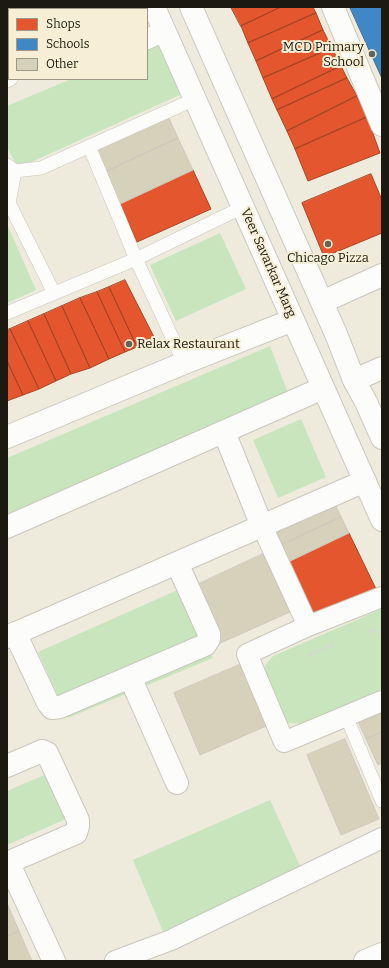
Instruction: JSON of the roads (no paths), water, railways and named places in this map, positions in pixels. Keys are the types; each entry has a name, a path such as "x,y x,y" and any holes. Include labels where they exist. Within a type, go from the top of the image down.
{"street":[{"path":"191,7 322,302 354,380 366,402 382,438"},
{"path":"334,7 382,126"},
{"name":"Veer Savarkar Marg","path":"152,10 156,35 195,99 382,520"},
{"path":"322,302 382,275"},
{"path":"7,437 184,363 293,320"},
{"path":"354,380 382,368"},
{"path":"7,527 323,388"},
{"path":"224,432 262,526 308,626"},
{"path":"177,563 209,634 209,639 205,645 60,707 52,708 11,635 365,481"},
{"path":"382,597 308,626 247,654 284,742 382,701"},
{"path":"130,677 178,783"},
{"path":"7,766 42,751 47,753 78,820 76,832 8,862 54,961"},
{"path":"115,961 171,940 382,838"},
{"path":"365,961 382,954"}],"lane":[{"path":"54,293 8,203 11,168 41,168 195,99"},
{"path":"89,146 136,259 184,363"},
{"path":"7,313 136,259 243,207"},
{"path":"346,716 382,801"}],"place":[{"name":"MCD Primary School","path":"372,54"},
{"name":"Chicago Pizza","path":"328,244"},
{"name":"Relax Restaurant","path":"129,344"}]}
